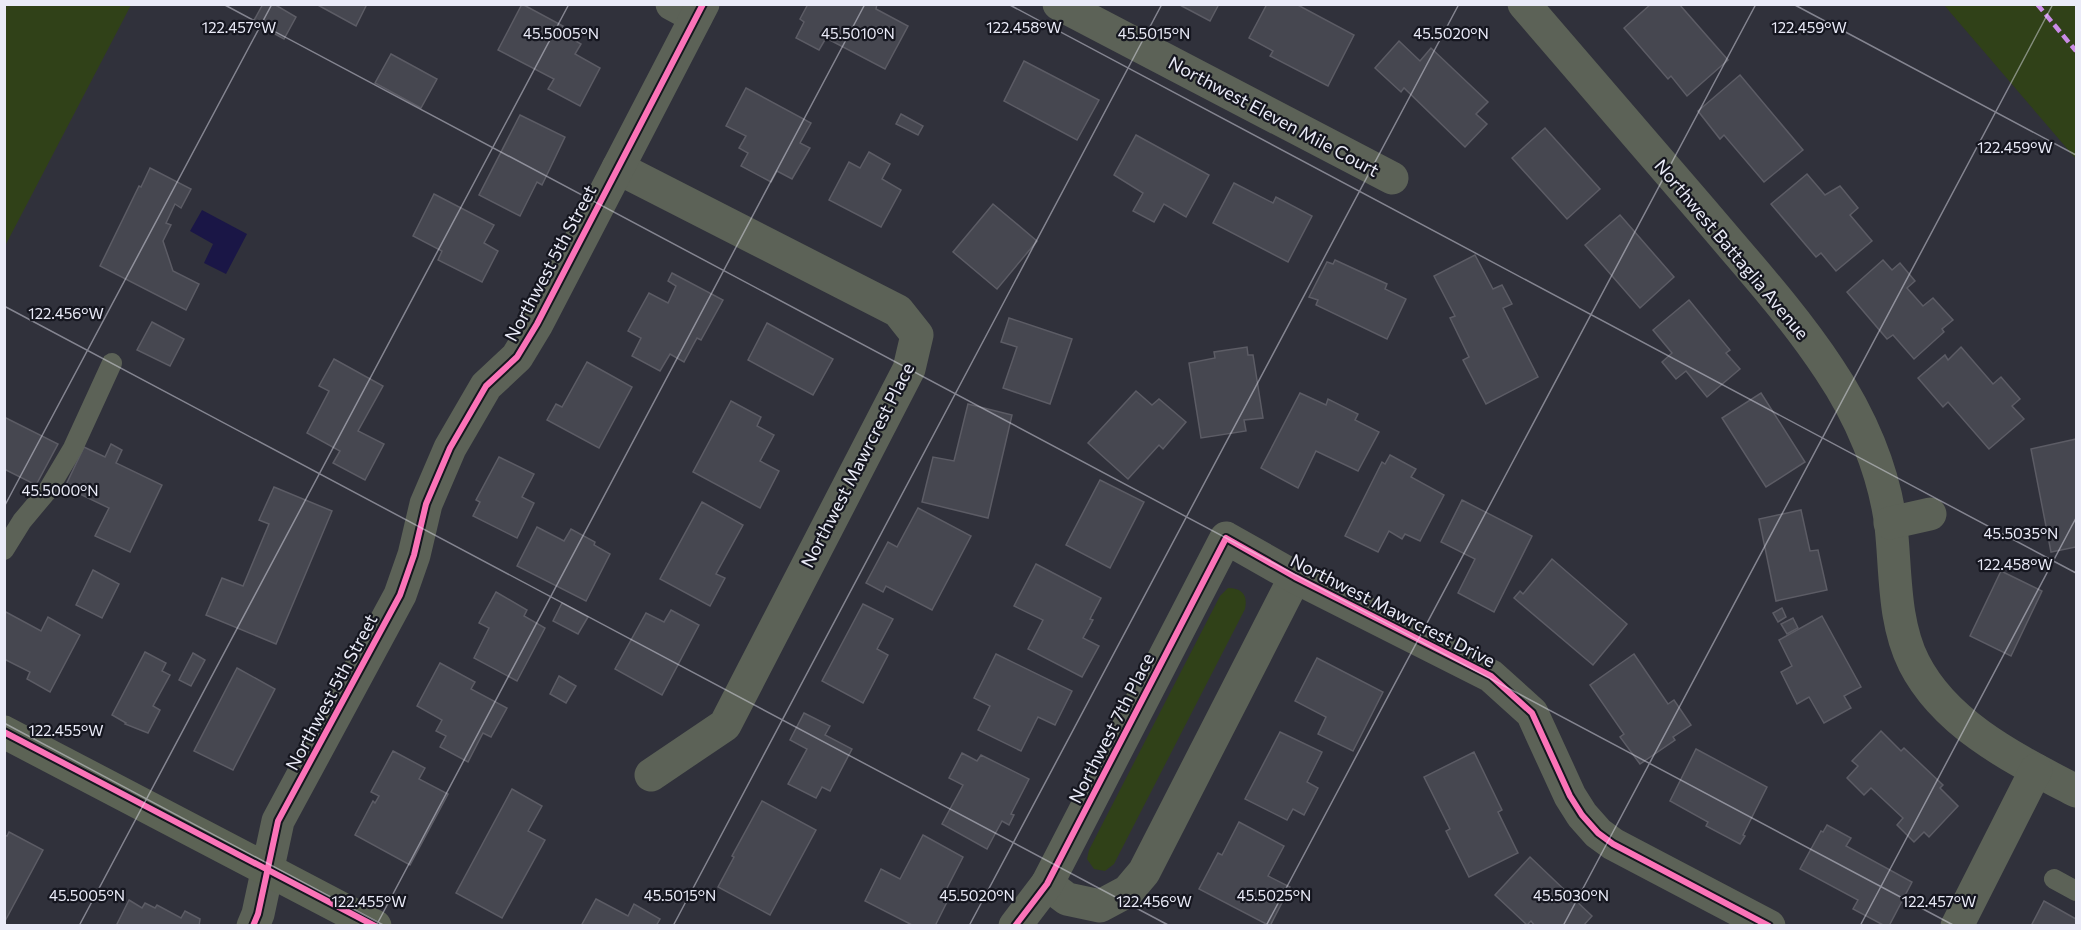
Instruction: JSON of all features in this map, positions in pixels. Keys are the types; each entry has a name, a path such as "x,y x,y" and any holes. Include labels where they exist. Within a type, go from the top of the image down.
{"main road":[{"path":"5,734 375,926"}],"street":[{"name":"Northwest Eleven Mile Court","path":"1059,4 1392,178"},
{"name":"Northwest Battaglia Avenue","path":"1524,4 1783,305 1830,370 1859,422 1880,473 1890,523 1899,618 1914,662 1935,692 1959,719 1994,745 2076,791"},
{"name":"Northwest 5th Street","path":"253,926 258,914 278,821 400,595 414,555 426,504 450,448 486,386 517,357 537,324 618,168 690,9"},
{"name":"Northwest Mawrcrest Place","path":"618,168 898,311 917,335 909,369 725,725 651,775"},
{"path":"1890,523 1930,514"},
{"name":"Northwest Mawrcrest Drive","path":"1226,538 1295,577 1491,676 1532,714 1570,796 1582,815 1598,833 1613,844 1769,926"},
{"name":"Northwest 7th Place","path":"1015,926 1047,884 1226,538"},
{"path":"1047,884 1067,900 1100,906 1128,891 1144,872 1295,577"},
{"path":"1956,926 2036,770"}],"lane":[{"path":"4,550 22,521 48,490 73,448 112,363"},
{"path":"2054,879 2076,891"}],"green space":[{"path":"4,5 131,5 5,246"},
{"path":"1944,5 2076,5 2076,159"},
{"path":"1228,588 1237,589 1243,593 1246,600 1245,609 1114,864 1105,871 1094,869 1087,859 1089,850 1220,596"}],"shaded area":[{"path":"202,210 247,234 226,274 204,263 213,244 190,231"}],"building":[{"path":"263,4 274,4 296,17 284,39 253,22"},
{"path":"316,4 367,4 356,26"},
{"path":"522,4 563,26 560,32 581,44 575,54 600,68 580,106 548,89 554,79 498,50"},
{"path":"808,4 877,4 876,9 908,26 885,69 826,38 819,50 796,38 804,22 800,19"},
{"path":"1178,4 1219,4 1210,21"},
{"path":"1267,4 1296,4 1354,35 1328,86 1270,56 1273,51 1249,38"},
{"path":"1651,4 1679,4 1728,60 1687,96 1671,76 1668,79 1624,28"},
{"path":"1399,41 1420,61 1431,48 1488,102 1476,114 1487,124 1465,147 1404,88 1401,92 1375,68"},
{"path":"391,54 437,79 421,108 375,83"},
{"path":"1024,61 1099,100 1077,140 1004,101"},
{"path":"1740,75 1803,150 1764,182 1724,135 1720,139 1698,111"},
{"path":"746,88 811,123 800,143 810,148 792,179 777,171 771,182 741,166 748,153 739,148 746,136 726,126"},
{"path":"901,114 923,126 918,135 896,124"},
{"path":"520,115 565,137 542,185 537,182 520,216 479,195"},
{"path":"1545,128 1600,189 1567,219 1512,158"},
{"path":"1136,135 1209,175 1186,217 1164,204 1154,222 1133,211 1143,193 1114,175"},
{"path":"869,152 890,164 882,179 901,190 881,227 829,200 849,162 860,168"},
{"path":"150,168 191,189 181,208 175,204 166,223 171,225 163,241 173,271 199,284 186,310 100,266"},
{"path":"1807,174 1825,195 1840,186 1858,208 1850,215 1872,241 1836,271 1821,253 1816,257 1771,204"},
{"path":"1234,183 1273,203 1276,197 1312,216 1288,262 1213,223"},
{"path":"434,194 494,225 484,243 498,251 482,282 438,260 442,251 413,236"},
{"path":"993,204 1037,241 997,289 953,252"},
{"path":"1620,215 1674,277 1640,308 1585,245"},
{"path":"1475,255 1493,289 1502,285 1512,304 1503,308 1538,377 1486,404 1463,360 1469,357 1450,318 1455,316 1434,276"},
{"path":"1335,260 1387,284 1385,289 1406,299 1387,339 1316,305 1318,300 1309,297 1327,262 1333,264"},
{"path":"1883,260 1892,270 1900,263 1915,281 1907,288 1923,306 1933,298 1953,320 1942,329 1944,332 1914,359 1893,335 1887,339 1847,292"},
{"path":"672,273 723,300 701,340 697,338 684,362 670,354 660,371 632,356 641,338 628,331 649,293 668,303 676,286 668,281"},
{"path":"1689,300 1730,350 1726,353 1740,369 1707,397 1686,371 1676,379 1662,362 1672,353 1653,330"},
{"path":"1009,318 1072,339 1050,404 1003,388 1017,347 1001,342"},
{"path":"152,322 184,339 170,366 137,350"},
{"path":"767,323 833,359 813,395 748,360"},
{"path":"1247,347 1248,355 1253,355 1263,418 1244,420 1246,431 1201,438 1189,363 1215,358 1214,352"},
{"path":"1961,347 1993,384 2001,377 2020,399 2012,406 2024,419 1989,449 1948,402 1943,407 1918,378 1945,355 1948,360"},
{"path":"334,359 383,386 358,431 384,444 365,480 333,463 340,451 307,433 329,391 319,386"},
{"path":"587,362 632,387 599,448 547,420 556,404 562,407"},
{"path":"1136,391 1152,405 1159,399 1186,422 1163,449 1159,445 1128,479 1088,443"},
{"path":"1300,393 1326,405 1328,399 1358,414 1355,420 1379,432 1358,471 1316,451 1298,488 1261,468"},
{"path":"1761,393 1805,462 1766,487 1722,418"},
{"path":"731,401 761,417 757,426 774,435 760,461 779,471 760,508 693,472"},
{"path":"968,404 1012,415 988,518 922,502 933,457 954,461"},
{"path":"4,417 58,444 36,485 4,469"},
{"path":"2076,439 2076,547 2051,552 2031,449"},
{"path":"111,444 122,450 116,463 162,485 130,552 95,536 109,508 65,487 84,447 105,457"},
{"path":"1390,455 1416,469 1411,477 1444,495 1420,541 1405,534 1402,539 1389,531 1378,552 1345,536 1382,462 1385,464"},
{"path":"499,457 534,474 522,497 534,503 517,538 473,516 480,502 476,500"},
{"path":"1100,480 1144,502 1110,568 1066,545"},
{"path":"274,487 332,511 276,644 206,615 222,578 243,586 269,524 259,520"},
{"path":"1462,500 1532,536 1494,612 1458,593 1475,559 1441,542"},
{"path":"702,502 743,525 716,574 725,578 710,606 660,579"},
{"path":"918,508 971,536 932,610 886,586 883,592 866,583 888,542 897,547"},
{"path":"1801,510 1810,551 1818,550 1827,590 1776,601 1759,519"},
{"path":"537,527 564,541 571,529 595,542 594,545 610,554 586,601 517,566"},
{"path":"1552,559 1627,624 1593,665 1514,598 1520,591 1523,594"},
{"path":"1036,564 1101,598 1083,638 1099,646 1082,677 1028,649 1043,620 1014,606"},
{"path":"93,570 119,584 102,618 76,605"},
{"path":"2001,571 2042,591 2011,656 1970,636"},
{"path":"496,592 527,610 524,616 545,628 517,681 474,658 489,628 479,623"},
{"path":"562,603 588,617 578,634 553,621"},
{"path":"863,604 893,619 877,649 888,655 863,703 822,681"},
{"path":"1782,608 1786,617 1778,622 1773,613"},
{"path":"671,610 699,625 662,695 615,669 646,613 664,622"},
{"path":"4,611 41,631 48,617 80,635 50,692 27,679 30,672 4,659"},
{"path":"1822,616 1861,687 1844,696 1851,708 1824,723 1809,697 1797,704 1781,672 1792,666 1779,640"},
{"path":"1793,618 1798,628 1787,634 1781,624"},
{"path":"145,652 166,663 162,671 170,675 153,706 160,710 148,733 125,724 112,715"},
{"path":"193,653 205,660 191,686 179,680"},
{"path":"996,654 1072,691 1055,725 1038,717 1021,751 978,730 990,706 974,698"},
{"path":"1634,654 1668,704 1674,700 1691,725 1673,737 1675,740 1640,764 1620,737 1624,734 1590,685"},
{"path":"1317,658 1383,692 1353,751 1318,734 1326,717 1295,701"},
{"path":"440,663 475,682 471,689 507,708 491,737 483,733 468,762 440,747 446,736 436,731 442,720 417,706"},
{"path":"237,668 275,689 233,770 194,751"},
{"path":"559,676 576,686 566,703 550,694"},
{"path":"804,713 830,726 825,735 852,749 830,791 822,787 816,798 788,784 807,749 790,740"},
{"path":"1881,731 1901,751 1904,748 1943,785 1940,788 1958,806 1929,837 1924,832 1914,842 1897,825 1903,818 1871,788 1864,795 1847,778 1858,766 1852,761"},
{"path":"1280,732 1322,752 1307,782 1318,788 1304,815 1293,809 1287,820 1245,799"},
{"path":"1696,749 1767,787 1740,844 1706,826 1708,822 1670,801"},
{"path":"393,751 425,768 419,779 448,794 410,865 355,835 373,801 375,803 379,796 371,792"},
{"path":"1474,752 1502,810 1498,812 1518,853 1469,877 1446,831 1450,829 1424,777"},
{"path":"962,753 977,761 981,755 1029,779 1011,814 1014,815 1009,825 1002,821 987,849 942,824 963,785 949,778"},
{"path":"512,789 542,806 528,831 545,840 502,918 456,893"},
{"path":"762,801 816,830 770,915 718,887"},
{"path":"1239,822 1284,846 1268,876 1290,887 1270,926 1199,889 1218,853 1222,855"},
{"path":"1827,825 1851,838 1846,846 1912,882 1889,926 1853,909 1858,900 1800,869 1821,831 1823,832"},
{"path":"9,832 43,850 4,923 4,835 7,836"},
{"path":"923,835 963,857 944,894 950,896 935,926 914,926 865,901 881,869 900,879"},
{"path":"1530,857 1592,916 1583,926 1535,926 1531,921 1527,925 1495,895"},
{"path":"596,899 628,916 634,904 660,919 656,926 581,926"},
{"path":"129,900 142,908 145,903 155,908 157,905 181,918 185,911 200,919 199,926 116,926"},
{"path":"2044,901 2076,919 2076,926 2031,926"}],"marked path":[{"path":"2037,4 2076,51"}],"cycle path":[{"path":"253,926 258,914 278,821 400,595 414,555 426,504 450,448 486,386 517,357 537,324 703,4"},
{"path":"1015,926 1047,884 1226,538 1295,577 1491,676 1532,713 1570,796 1582,815 1598,833 1613,844 1769,926"},
{"path":"4,732 375,926"}]}
